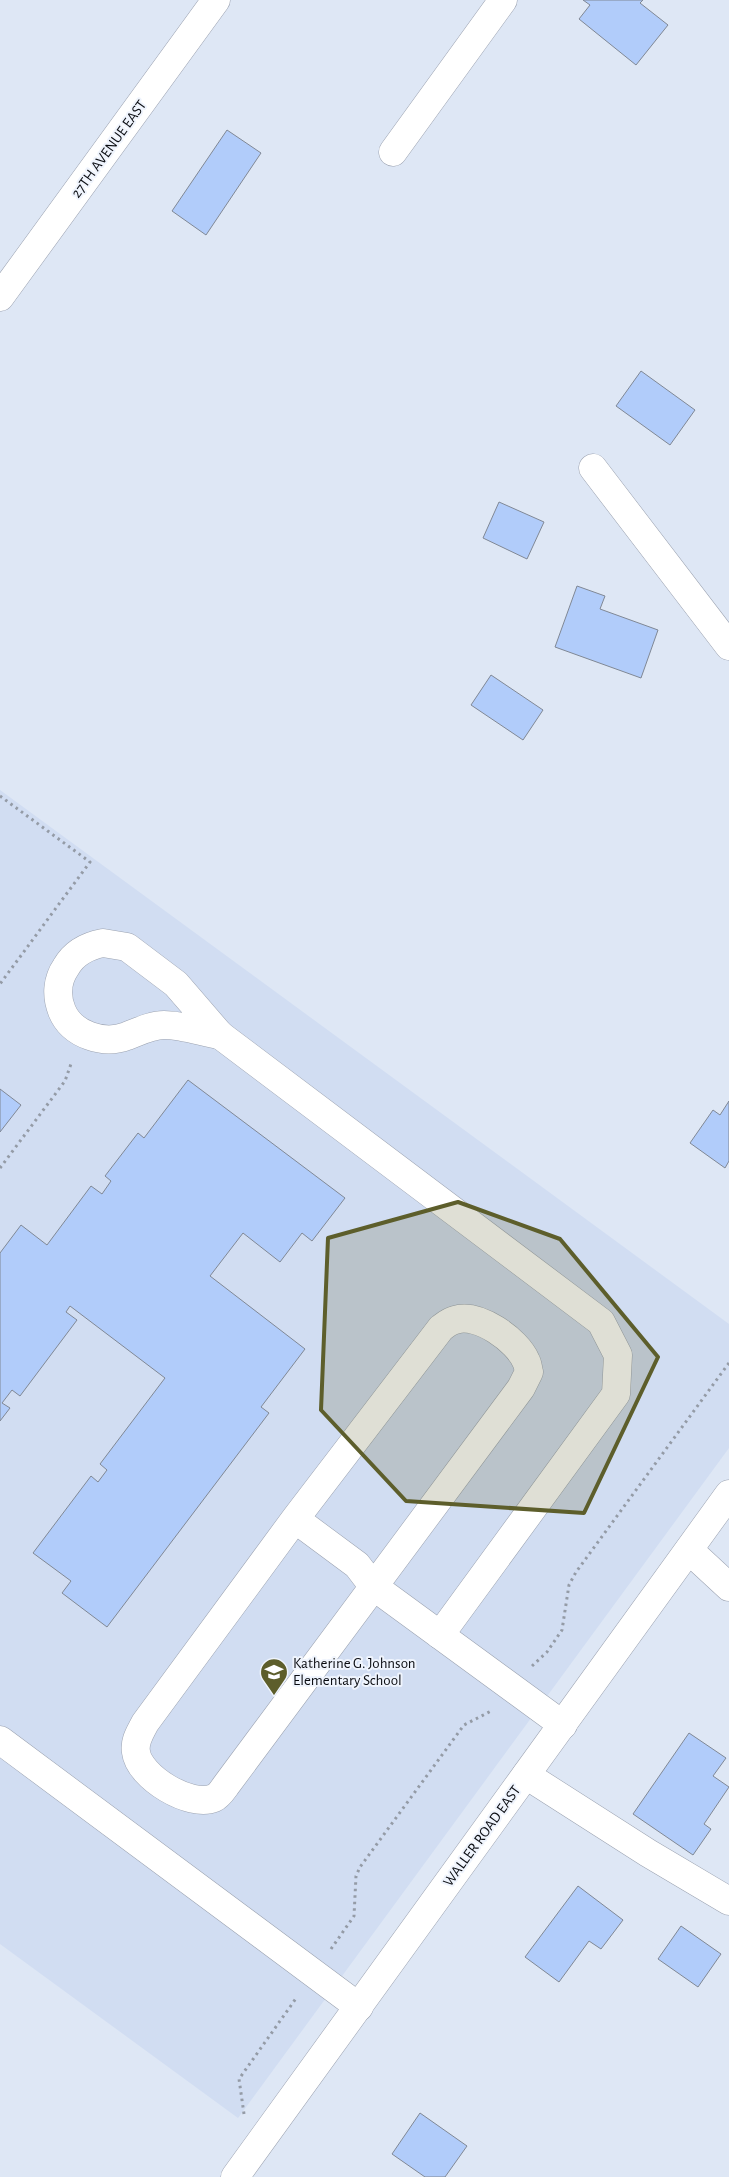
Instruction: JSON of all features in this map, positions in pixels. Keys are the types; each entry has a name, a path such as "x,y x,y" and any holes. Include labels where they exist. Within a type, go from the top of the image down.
{"street":[{"name":"27TH AVENUE EAST","path":"0,297 216,0"},
{"path":"393,152 503,0"},
{"path":"593,468 729,646"},
{"path":"220,1035 163,1025 112,1040 82,1033 70,1024 64,1015 58,994 59,980 72,958 91,946 103,943 127,947 176,984 220,1035 601,1322 618,1355 616,1394 440,1635"},
{"path":"455,1319 472,1319 488,1324 516,1346 526,1360 529,1372 520,1388 227,1784 215,1798 187,1799 169,1790 146,1772 136,1754 136,1740 145,1723 295,1519 441,1328 455,1319"},
{"name":"WALLER ROAD EAST","path":"242,2167 729,1494"},
{"path":"295,1519 357,1565 373,1586 563,1724"},
{"path":"688,1550 729,1588"},
{"path":"0,1740 359,2007"},
{"path":"526,1775 648,1853 729,1901"}],"path":[{"path":"0,796 90,862 0,984"},
{"path":"0,1168 65,1081 82,1033"},
{"path":"242,2167 239,2078 354,1916 356,1876 360,1867 464,1725 492,1712 511,1687 547,1652 562,1630 569,1585 576,1572 729,1363"}],"highlighted area":[{"path":"458,1202 560,1239 658,1357 584,1513 406,1501 321,1410 328,1238"}],"shaded area":[{"name":"Katherine G. Johnson Elementary School","path":"0,790 729,1324 729,1448 238,2118 0,1944"}],"building":[{"path":"583,0 643,0 640,3 668,25 636,65 579,19 590,5"},
{"path":"227,130 261,153 206,235 172,211"},
{"path":"641,371 695,410 670,445 616,406"},
{"path":"499,502 544,522 527,559 483,538"},
{"path":"577,586 605,596 600,609 658,630 641,678 555,647"},
{"path":"491,675 543,710 523,740 471,705"},
{"path":"188,1080 345,1198 312,1241 302,1233 280,1262 243,1233 210,1276 305,1349 261,1407 269,1413 107,1627 62,1593 71,1581 33,1553 91,1476 98,1482 107,1470 100,1464 165,1378 70,1306 66,1312 77,1320 20,1396 12,1390 2,1403 10,1408 0,1421 0,1253 21,1225 47,1245 91,1186 102,1194 111,1181 105,1176 138,1133 144,1138"},
{"path":"0,1089 21,1105 0,1132"},
{"path":"729,1101 729,1161 725,1168 690,1143 713,1110 720,1115"},
{"path":"689,1733 726,1758 713,1776 729,1787 704,1824 711,1829 693,1855 633,1814"},
{"path":"578,1886 623,1920 601,1949 589,1941 559,1982 525,1957"},
{"path":"681,1926 721,1954 698,1987 658,1959"},
{"path":"420,2113 467,2146 445,2177 425,2177 392,2154"}],"place":[{"name":"Katherine G. Johnson Elementary School","path":"274,1696"}]}
